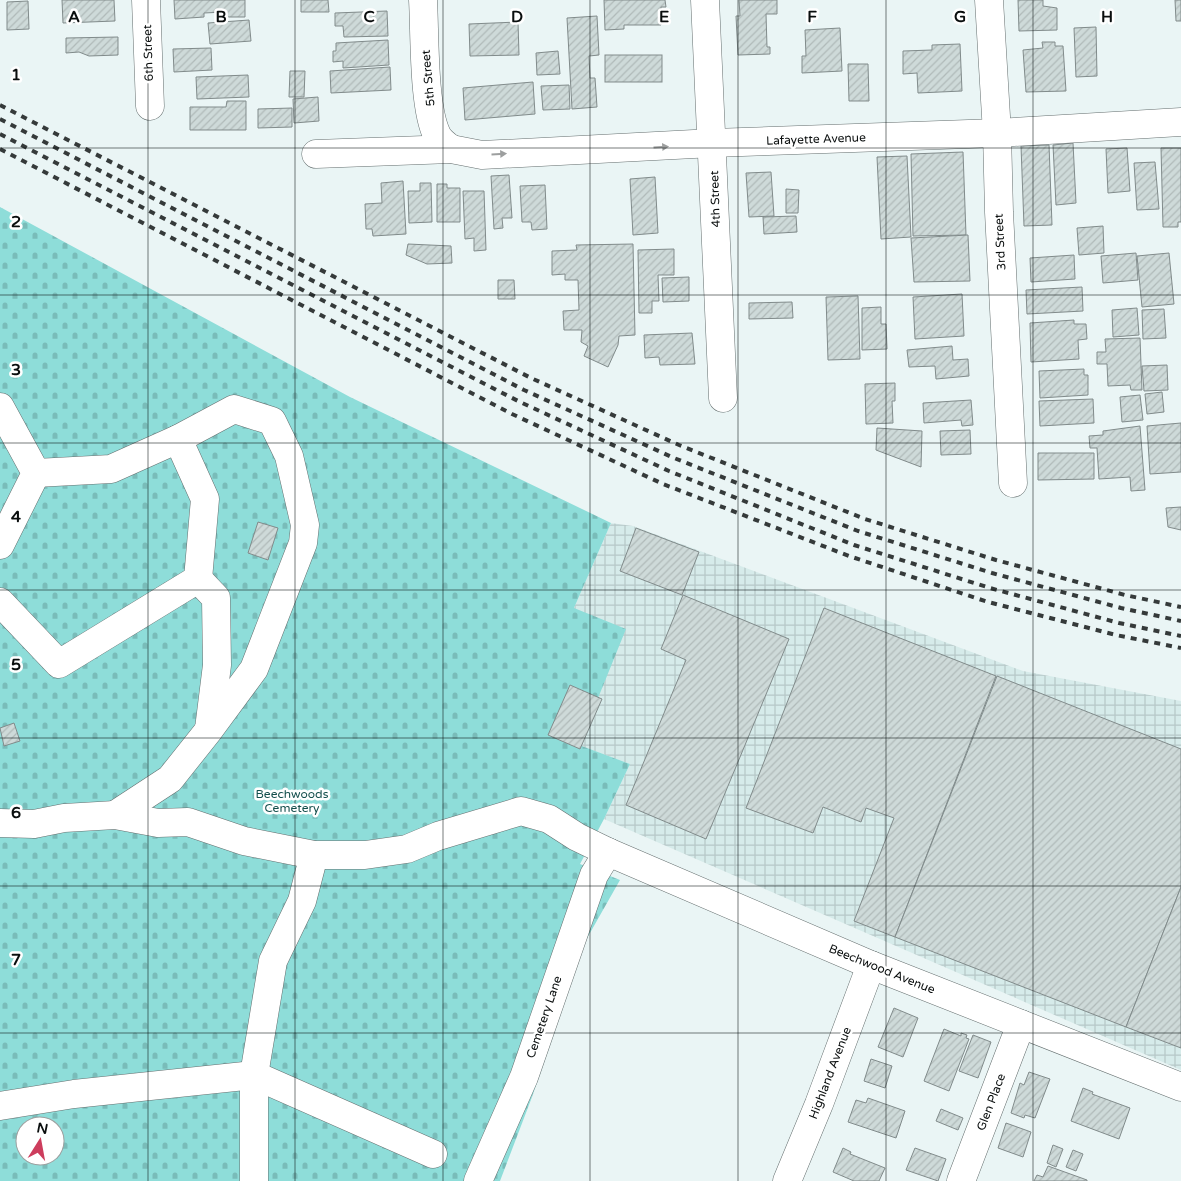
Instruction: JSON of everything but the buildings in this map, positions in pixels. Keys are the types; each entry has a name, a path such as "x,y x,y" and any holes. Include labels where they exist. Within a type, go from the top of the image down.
{"street":[{"name":"6th Street","path":"146,0 150,106"},
{"name":"5th Street","path":"423,0 428,90 432,122 438,137 451,149"},
{"name":"4th Street","path":"705,0 713,143 723,398"},
{"name":"3rd Street","path":"989,0 1013,484"},
{"name":"Lafayette Avenue","path":"316,154 451,149 482,155 713,143 997,133 1181,122"},
{"path":"0,407 36,473"},
{"path":"36,473 111,469 178,439 234,409 272,421 289,456 305,525 302,543 254,669 209,730 170,778 115,815"},
{"path":"178,439 206,499 198,579 216,598 217,666 209,730"},
{"path":"0,546 36,473"},
{"path":"0,602 59,664 198,579"},
{"name":"Beechwood Avenue","path":"0,822 34,824 64,818 115,815 158,823 188,822 244,842 314,855 365,855 407,849 438,836 521,811 549,820 597,847 871,965 1181,1087"},
{"name":"Cemetery Lane","path":"478,1181 524,1077 594,875 597,847"},
{"path":"254,1181 254,1075 273,961 302,900 314,855"},
{"name":"Highland Avenue","path":"787,1181 819,1104 871,965"},
{"name":"Glen Place","path":"961,1181 1021,1024"},
{"path":"0,1106 74,1094 254,1075 433,1154"}],"shaded area":[{"path":"611,523 633,526 1023,671 1181,701 1181,1070 604,819 630,764 578,745 574,608"}],"green space":[{"name":"Beechwoods Cemetery","path":"0,207 350,397 611,523 574,608 626,629 579,745 630,764 580,864 620,880 586,940 532,1097 500,1181 0,1181"}],"railway":[{"path":"0,105 531,378 679,445 865,519 996,560 1125,595 1181,607"},
{"path":"0,119 524,390 674,458 858,531 992,573 1121,608 1181,621"},
{"path":"0,134 518,401 669,471 854,545 990,588 1119,623 1181,636"},
{"path":"0,149 512,414 663,484 849,556 988,602 1116,635 1181,648"}]}
